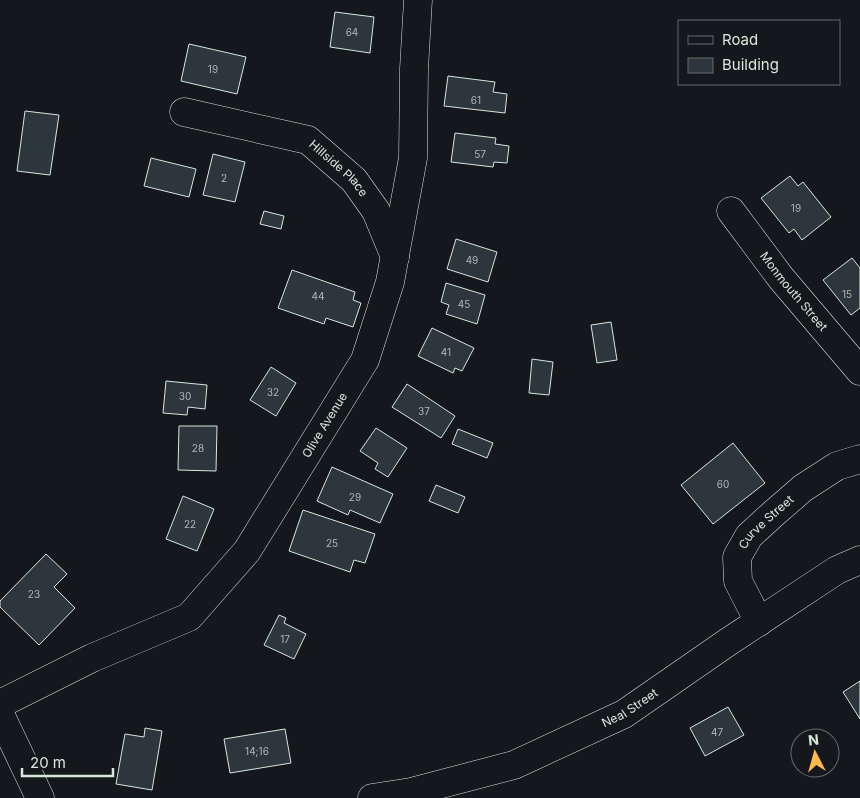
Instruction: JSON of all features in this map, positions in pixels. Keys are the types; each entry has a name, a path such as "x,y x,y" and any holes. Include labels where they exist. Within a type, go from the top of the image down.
{"street":[{"name":"Olive Avenue","path":"0,704 92,658 189,617 247,551 365,360 396,257 412,158 418,0"},
{"name":"Hillside Place","path":"184,112 308,140 354,180 376,211 396,257"},
{"name":"Monmouth Street","path":"730,211 781,278 860,371"},
{"name":"Curve Street","path":"759,622 738,581 737,557 749,536 803,488 837,466 860,459"},
{"name":"Neal Street","path":"372,798 411,792 514,765 624,714 837,570 860,560"},
{"path":"0,714 40,798"}],"building":[{"path":"335,12 374,17 370,53 330,47"},
{"path":"189,44 246,57 237,94 181,81"},
{"path":"448,76 495,82 493,92 507,94 505,113 444,106"},
{"path":"25,111 59,115 50,175 17,171"},
{"path":"455,133 496,138 495,144 509,146 507,163 494,162 493,167 451,162"},
{"path":"213,154 245,162 235,202 203,195"},
{"path":"151,158 196,169 189,197 144,186"},
{"path":"790,176 798,186 803,182 831,217 802,240 794,229 789,233 761,198"},
{"path":"264,211 284,216 281,229 260,224"},
{"path":"456,239 497,252 488,282 447,269"},
{"path":"852,258 860,268 860,308 851,315 823,280"},
{"path":"292,270 355,292 353,300 361,303 353,327 326,318 324,324 278,308"},
{"path":"446,283 485,295 477,324 446,314 449,305 441,302"},
{"path":"611,322 617,360 597,363 591,325"},
{"path":"432,328 474,348 462,371 455,368 453,373 418,356"},
{"path":"532,359 553,362 549,395 529,393"},
{"path":"271,367 296,383 276,416 250,400"},
{"path":"166,381 207,385 205,409 188,407 187,415 163,413"},
{"path":"407,384 455,416 441,438 392,407"},
{"path":"179,426 217,426 216,471 178,470"},
{"path":"376,428 407,448 388,477 375,469 378,463 360,451"},
{"path":"458,429 493,443 487,458 452,444"},
{"path":"733,443 765,483 713,524 681,485"},
{"path":"332,467 393,494 380,523 350,510 348,515 317,501"},
{"path":"436,485 465,497 458,513 429,501"},
{"path":"183,496 214,509 197,551 166,539"},
{"path":"303,510 375,534 365,563 354,560 350,572 289,551"},
{"path":"46,554 67,574 54,587 75,608 39,645 0,607 0,601"},
{"path":"279,615 286,618 284,623 306,634 294,659 264,645"},
{"path":"860,681 860,719 843,692"},
{"path":"728,707 744,735 705,756 690,728"},
{"path":"145,728 162,731 152,790 116,784 125,734 144,737"},
{"path":"285,729 291,763 230,773 224,739"}]}
